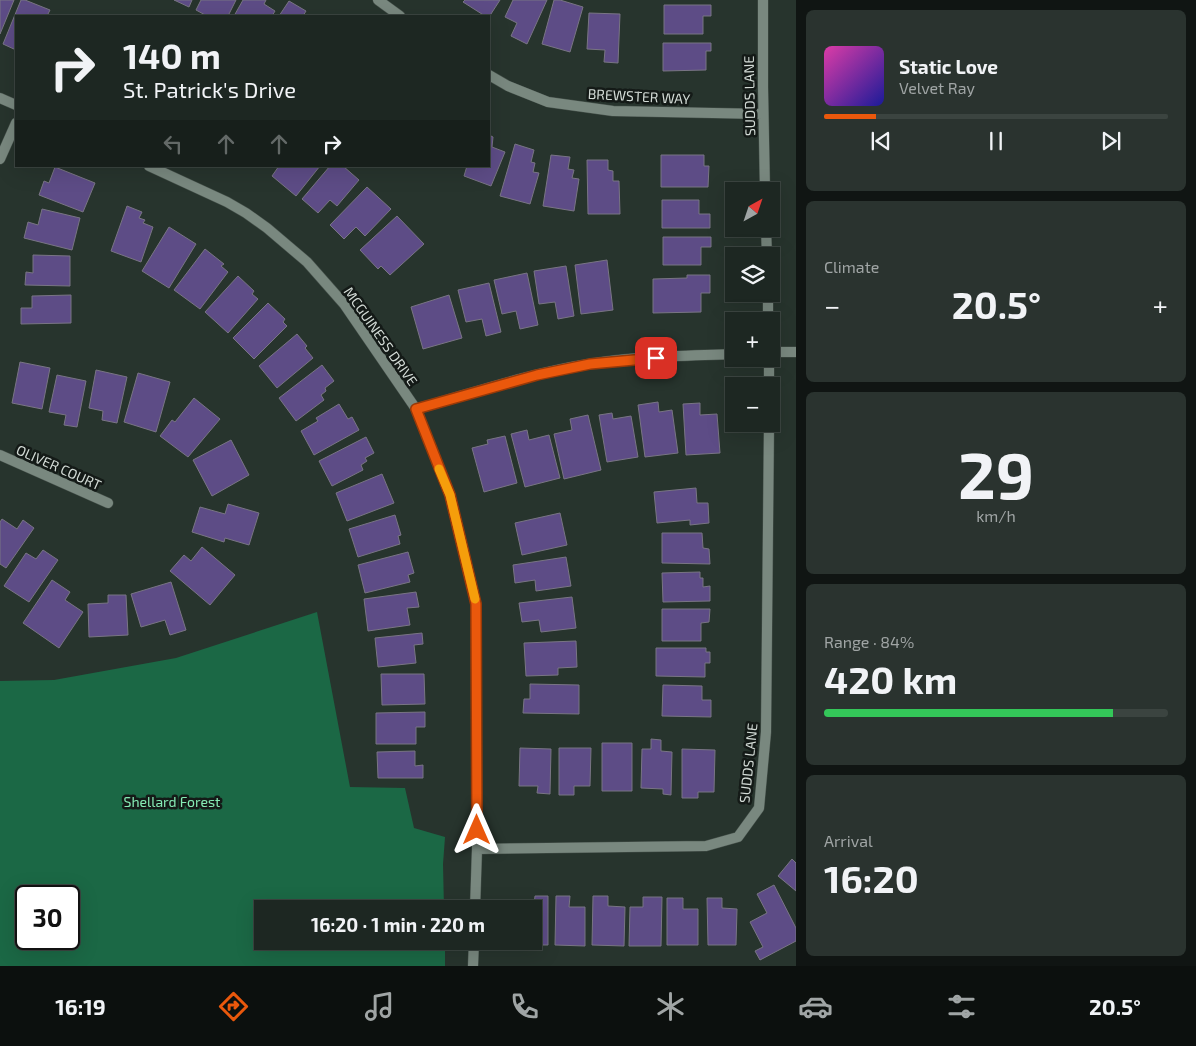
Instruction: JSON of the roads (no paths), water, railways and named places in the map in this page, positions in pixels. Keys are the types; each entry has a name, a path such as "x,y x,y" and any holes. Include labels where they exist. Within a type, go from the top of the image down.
{"street":[{"path":"378,0 399,15"},
{"name":"SUDDS LANE","path":"763,0 765,182"},
{"name":"BREWSTER WAY","path":"490,77 548,102 614,111 763,114"},
{"path":"0,98 15,105"},
{"path":"0,159 15,125"},
{"name":"MCGUINESS DRIVE","path":"152,167 227,202 246,213 307,262 344,304 416,409 450,495 476,604 477,849 475,900"},
{"path":"780,352 796,352"},
{"path":"416,409 537,375 590,364 636,359 725,354"},
{"name":"SUDDS LANE","path":"477,849 706,846 738,837 759,808 766,732 768,432"},
{"name":"OLIVER COURT","path":"0,455 108,503"},
{"path":"473,966 474,950"}],"park label":[{"name":"Shellard Forest","path":"172,801"}]}
